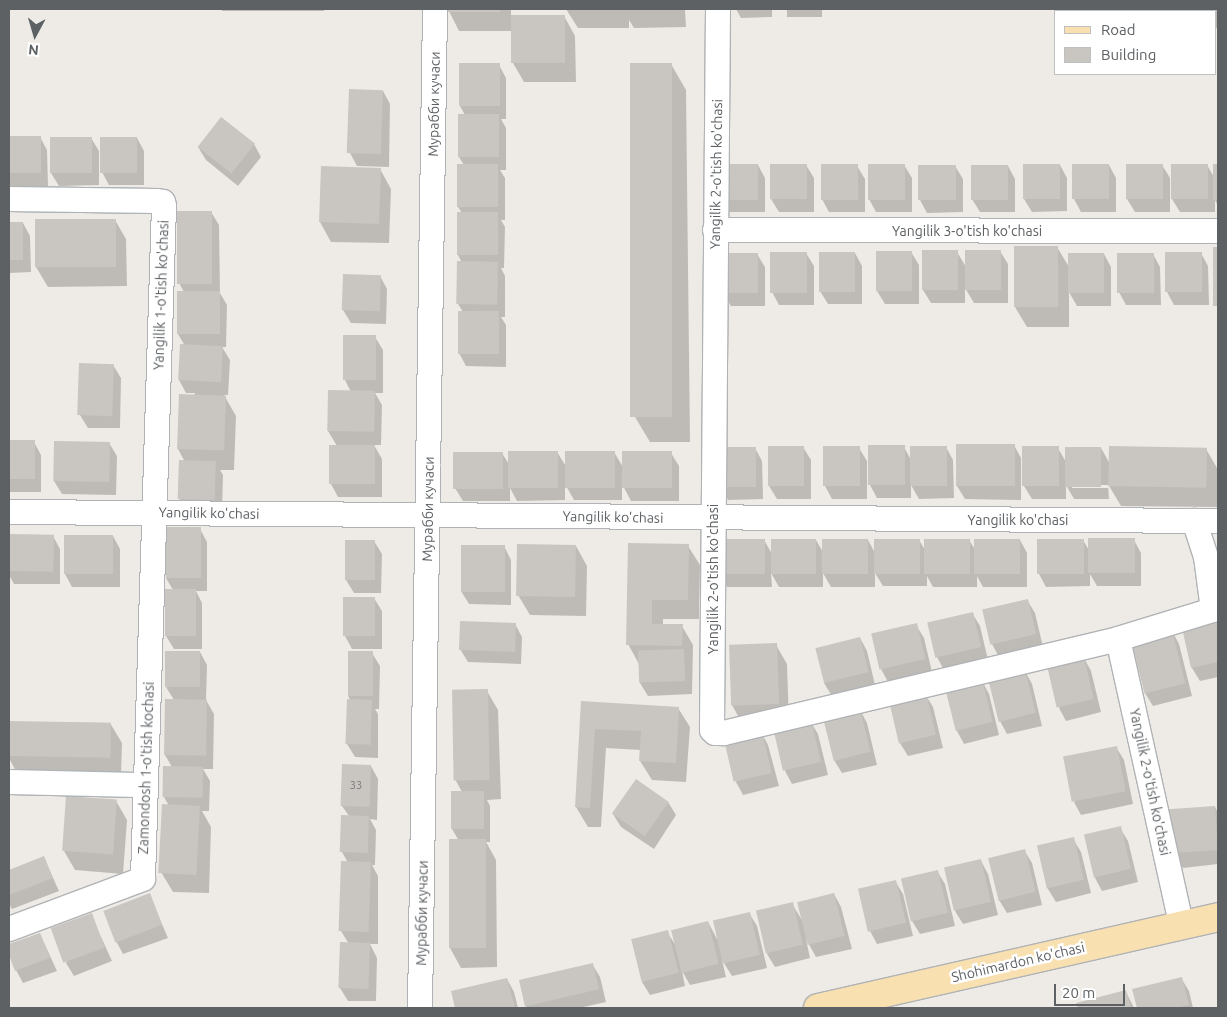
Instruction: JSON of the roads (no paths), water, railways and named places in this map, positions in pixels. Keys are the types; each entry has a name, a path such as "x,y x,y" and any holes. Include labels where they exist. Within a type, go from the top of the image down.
{"main road":[{"name":"Shohimardon ko'chasi","path":"818,1008 1218,917"}],"street":[{"name":"Мурабби кучаси","path":"420,1008 435,9"},
{"name":"Yangilik 2-o'tish ko'chasi","path":"718,9 712,730 715,733 1118,639 1213,610 1206,557 1194,521"},
{"name":"Yangilik 1-o'tish ko'chasi","path":"9,200 163,202 153,513"},
{"name":"Yangilik 3-o'tish ko'chasi","path":"715,230 1218,231"},
{"name":"Yangilik ko'chasi","path":"9,512 1218,521"},
{"name":"Zamondosh 1-o'tish kochasi","path":"9,929 140,882 143,879 153,513"},
{"name":"Yangilik 2-o'tish ko'chasi","path":"1118,639 1181,924"},
{"path":"9,782 146,784"}]}
